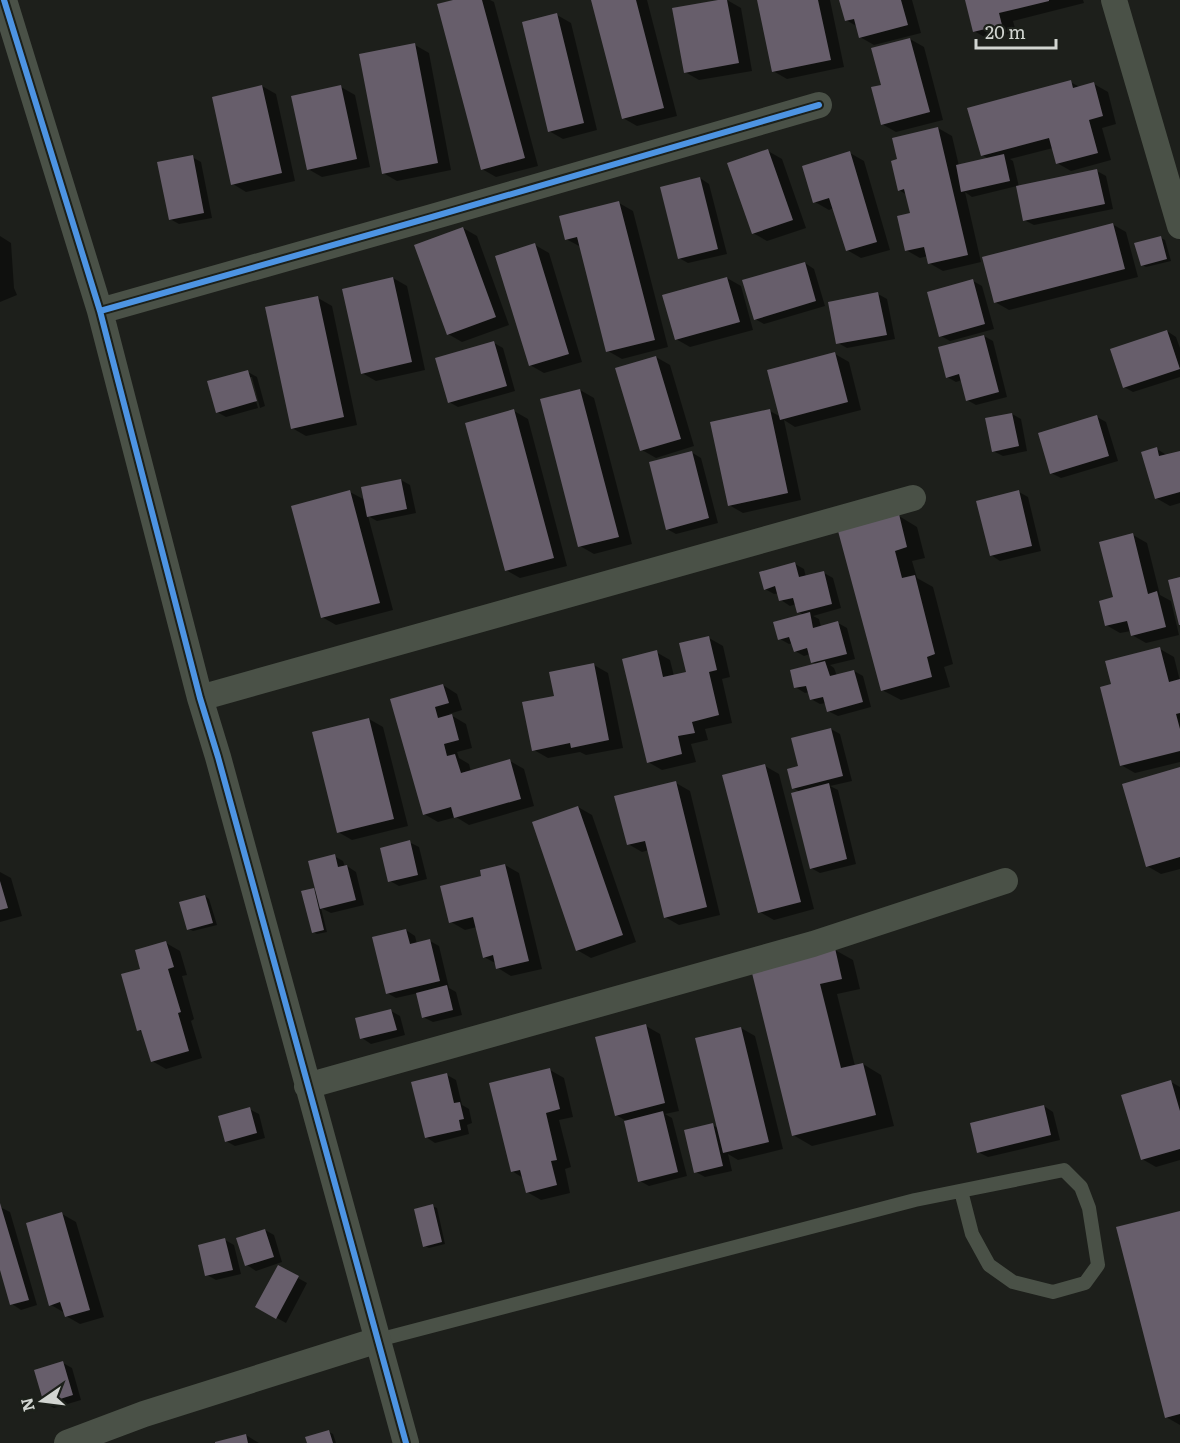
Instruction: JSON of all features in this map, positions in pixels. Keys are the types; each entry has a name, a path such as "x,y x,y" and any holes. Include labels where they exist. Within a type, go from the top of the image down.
{"street":[{"path":"4,0 100,311 200,698 406,1443"},
{"path":"1114,0 1180,226"},
{"path":"100,311 819,105"},
{"path":"200,698 913,498"},
{"path":"308,1086 813,944 1005,881"},
{"path":"67,1443 144,1414 378,1340"}],"lane":[{"path":"378,1340 915,1200 1064,1170 1081,1187 1089,1208 1098,1265 1084,1283 1053,1292 1014,1282 989,1266 972,1234 961,1191"}],"building":[{"path":"453,0 482,0 525,158 481,170 437,4"},
{"path":"591,0 636,0 664,108 622,119"},
{"path":"727,0 739,63 684,73 672,8"},
{"path":"757,0 818,0 831,60 772,72"},
{"path":"839,0 901,0 908,25 859,38 854,19 845,21"},
{"path":"965,0 1049,1 999,13 1002,25 973,32"},
{"path":"557,13 584,123 548,132 522,22"},
{"path":"910,38 930,112 881,125 871,87 881,85 871,48"},
{"path":"415,43 438,163 382,174 359,54"},
{"path":"1071,80 1073,88 1094,82 1103,116 1089,120 1098,153 1056,164 1049,138 981,156 967,108"},
{"path":"262,85 282,173 231,185 212,97"},
{"path":"341,85 357,159 307,170 291,96"},
{"path":"938,127 968,255 928,264 924,247 905,251 897,216 910,213 904,189 898,191 891,161 897,159 892,138"},
{"path":"768,149 793,220 752,234 727,163"},
{"path":"850,151 877,242 846,251 829,198 813,203 802,166"},
{"path":"1004,154 1010,181 961,192 956,165"},
{"path":"193,155 204,213 169,220 157,162"},
{"path":"1097,169 1105,204 1023,221 1016,186"},
{"path":"700,177 718,249 678,259 660,187"},
{"path":"619,201 655,340 606,352 577,237 565,240 559,216"},
{"path":"1113,223 1125,269 994,303 982,257"},
{"path":"463,227 496,317 447,335 414,245"},
{"path":"1161,236 1167,259 1141,266 1134,243"},
{"path":"535,243 569,354 529,366 495,256"},
{"path":"805,262 816,301 754,320 742,280"},
{"path":"393,277 412,362 361,374 342,289"},
{"path":"727,277 740,322 675,340 662,295"},
{"path":"973,279 985,324 939,337 927,292"},
{"path":"878,292 887,335 836,344 828,302"},
{"path":"318,296 344,417 291,429 265,307"},
{"path":"1167,330 1180,369 1123,388 1110,349"},
{"path":"984,335 999,392 966,401 959,374 946,378 938,347"},
{"path":"494,341 507,386 448,403 435,358"},
{"path":"835,352 848,402 780,420 767,370"},
{"path":"656,356 681,439 640,451 615,368"},
{"path":"248,370 257,401 216,413 207,381"},
{"path":"580,389 619,537 578,547 540,399"},
{"path":"514,409 554,558 505,571 465,423"},
{"path":"770,409 788,493 728,506 710,422"},
{"path":"1012,413 1019,446 992,452 985,418"},
{"path":"1097,415 1109,456 1050,474 1038,433"},
{"path":"1157,447 1159,456 1180,451 1180,492 1155,499 1141,452"},
{"path":"692,451 709,518 666,530 649,462"},
{"path":"401,479 407,509 367,517 361,487"},
{"path":"350,490 380,603 321,618 291,506"},
{"path":"1019,490 1032,546 990,556 976,501"},
{"path":"899,514 907,547 895,551 902,578 915,575 935,654 927,657 932,677 881,691 838,531"},
{"path":"1133,533 1148,594 1157,591 1166,627 1131,636 1127,621 1105,626 1099,601 1113,597 1099,542"},
{"path":"795,562 799,577 824,571 832,604 797,613 793,598 779,601 775,586 764,590 759,572"},
{"path":"1180,577 1180,625 1179,625 1168,580"},
{"path":"810,612 813,628 838,621 847,654 811,663 807,648 794,652 789,637 778,640 773,622"},
{"path":"709,636 717,670 709,672 719,715 692,722 695,733 678,736 682,754 647,763 622,659 657,650 663,677 686,672 679,643"},
{"path":"1160,647 1169,682 1180,679 1180,713 1176,714 1180,729 1180,751 1120,766 1100,687 1111,684 1105,661"},
{"path":"825,661 830,676 854,670 863,702 827,712 823,697 810,700 806,686 794,688 790,670"},
{"path":"594,663 609,740 571,748 570,743 532,751 522,702 554,696 549,672"},
{"path":"443,684 449,703 435,707 438,718 452,714 459,740 444,744 447,756 455,754 461,773 510,759 521,799 454,818 451,807 423,815 390,699"},
{"path":"369,718 394,819 337,833 312,732"},
{"path":"831,728 843,776 792,789 787,769 798,766 791,738"},
{"path":"765,764 801,902 758,913 722,775"},
{"path":"1180,767 1180,857 1146,867 1122,784"},
{"path":"676,781 707,907 664,918 645,841 627,845 614,796"},
{"path":"829,783 847,859 810,869 791,793"},
{"path":"578,806 623,935 576,951 532,822"},
{"path":"410,840 418,875 388,882 380,848"},
{"path":"335,854 338,867 347,865 356,900 320,909 308,861"},
{"path":"505,864 529,961 496,969 493,955 483,958 473,917 449,923 440,886 481,876 480,870"},
{"path":"0,881 8,908 0,910"},
{"path":"314,888 324,930 312,933 301,891"},
{"path":"205,895 213,923 187,930 179,902"},
{"path":"406,929 410,944 430,939 440,981 386,994 372,937"},
{"path":"166,941 174,967 168,969 181,1012 178,1013 189,1051 151,1062 141,1030 137,1031 121,974 140,969 135,950"},
{"path":"835,948 842,979 820,984 841,1068 863,1063 876,1115 792,1136 751,969"},
{"path":"447,985 453,1010 422,1018 416,993"},
{"path":"391,1009 397,1030 360,1039 355,1018"},
{"path":"646,1024 665,1103 615,1116 595,1037"},
{"path":"741,1027 769,1142 723,1153 695,1038"},
{"path":"550,1068 560,1109 546,1113 557,1160 551,1161 557,1185 526,1193 520,1170 511,1172 489,1083"},
{"path":"447,1073 454,1103 460,1102 464,1119 459,1120 461,1130 425,1138 411,1082"},
{"path":"1171,1080 1180,1111 1180,1149 1141,1160 1121,1095"},
{"path":"1044,1105 1051,1135 977,1153 970,1123"},
{"path":"250,1107 257,1133 225,1142 218,1116"},
{"path":"663,1111 678,1172 638,1182 624,1121"},
{"path":"713,1123 723,1166 694,1173 684,1130"},
{"path":"0,1203 29,1300 10,1305 0,1270"},
{"path":"433,1204 442,1242 423,1247 414,1209"},
{"path":"1180,1211 1180,1414 1165,1418 1116,1227"},
{"path":"62,1212 90,1310 65,1317 60,1302 49,1306 26,1223"},
{"path":"265,1229 274,1257 245,1266 236,1238"},
{"path":"225,1238 233,1270 205,1276 198,1245"},
{"path":"278,1265 299,1276 276,1319 255,1307"},
{"path":"63,1361 73,1395 44,1404 34,1370"},
{"path":"329,1430 333,1443 307,1443 305,1437"},
{"path":"246,1434 248,1443 215,1443 215,1442"}],"cycle path":[{"path":"4,0 100,311 200,698 406,1443"},
{"path":"100,311 819,105"}]}
